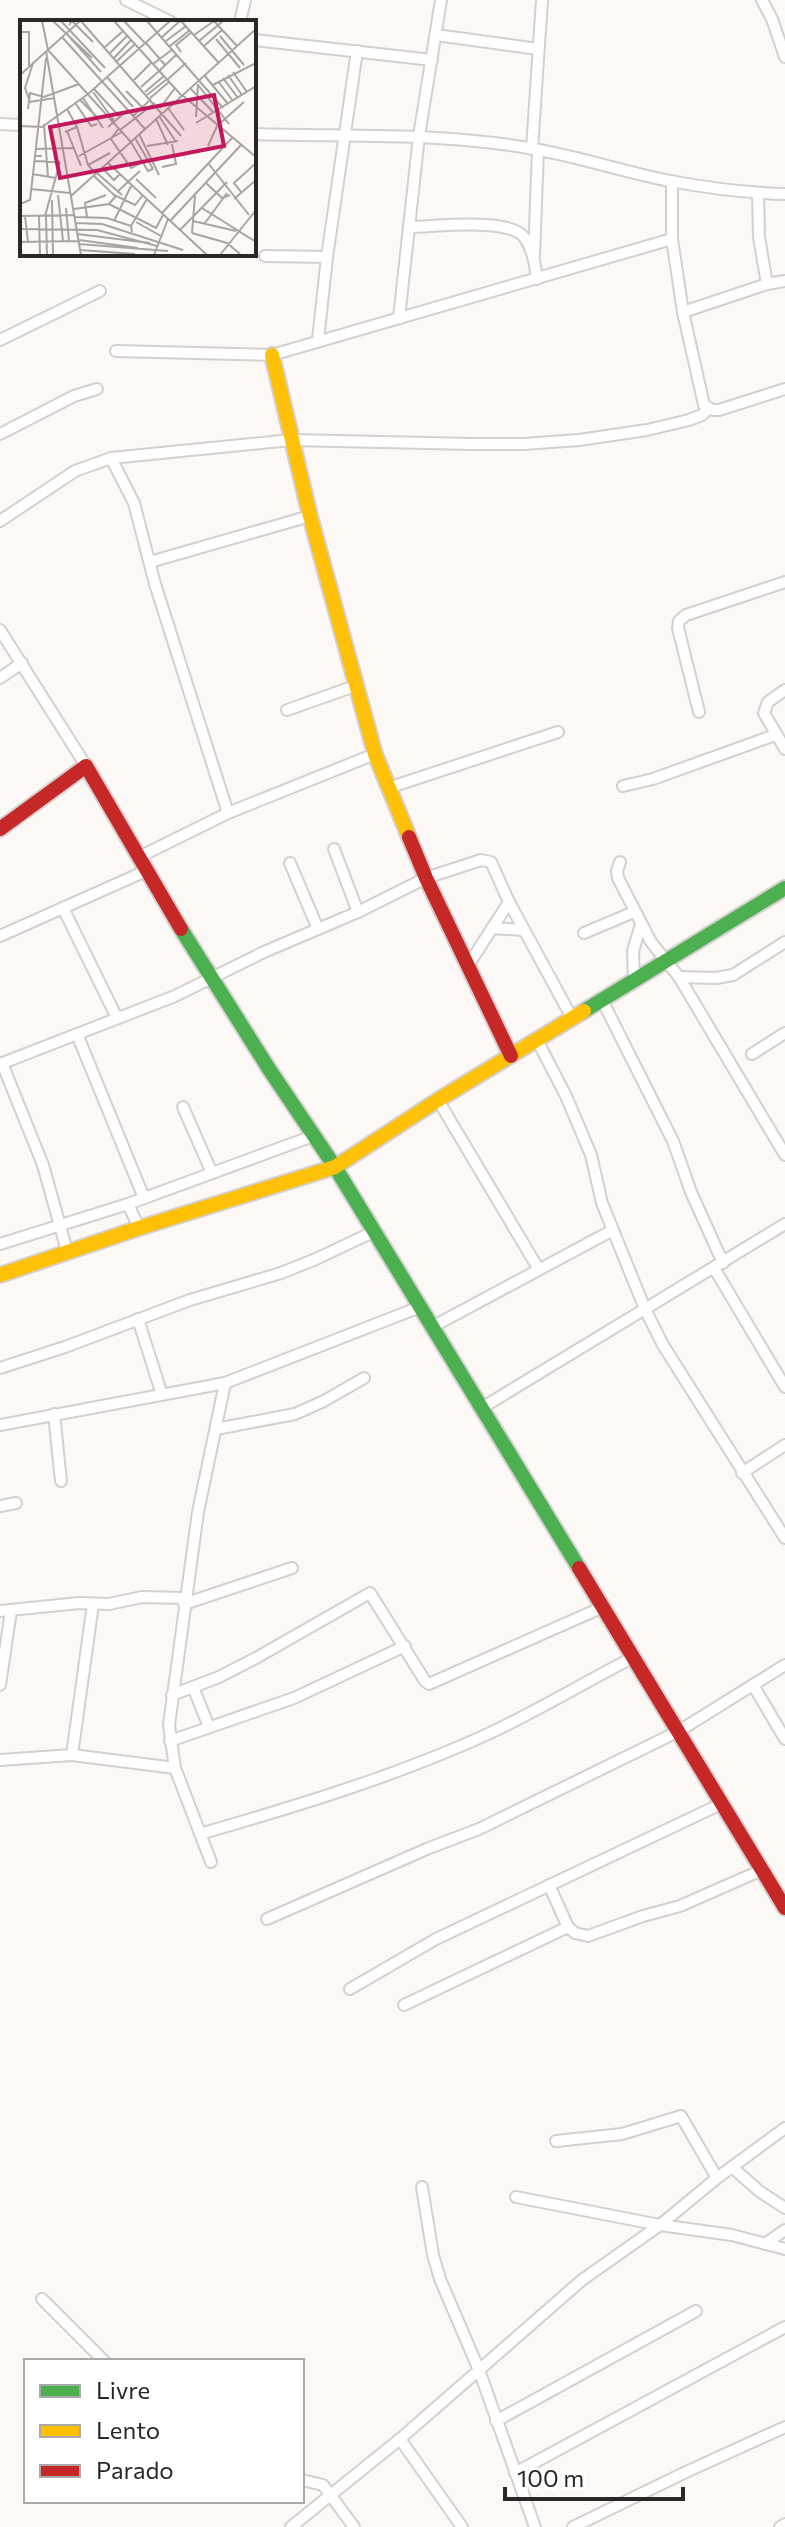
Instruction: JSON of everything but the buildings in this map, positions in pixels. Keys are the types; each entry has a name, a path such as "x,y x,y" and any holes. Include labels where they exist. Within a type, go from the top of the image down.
{"street":[{"path":"126,0 166,20"},
{"path":"153,14 159,0"},
{"path":"240,20 245,0"},
{"path":"399,318 419,136 441,0"},
{"path":"537,279 534,260 535,149 542,0"},
{"path":"762,0 785,57"},
{"path":"436,35 538,49"},
{"path":"256,40 432,60"},
{"path":"318,340 357,51"},
{"path":"0,124 20,125"},
{"path":"256,134 419,136 535,149 672,181 785,194"},
{"path":"672,181 672,239 683,312 701,397 708,409"},
{"path":"758,193 759,237 767,284"},
{"path":"409,227 508,226 523,236 534,260"},
{"path":"116,351 272,355 672,239"},
{"path":"265,256 327,257"},
{"path":"683,312 785,281"},
{"path":"0,340 100,291"},
{"path":"272,355 310,516 375,754 426,878 511,1056"},
{"path":"0,434 74,396 97,389"},
{"path":"708,409 719,410 785,389"},
{"path":"0,521 75,471 111,458 291,440 524,444 579,440 689,420 708,409"},
{"path":"111,458 134,503 228,813"},
{"path":"150,562 310,516"},
{"path":"699,712 678,628 679,621 686,615 785,582"},
{"path":"0,630 86,766 213,979 335,1167 783,1902"},
{"path":"0,678 22,663"},
{"path":"287,710 355,686"},
{"path":"785,690 768,702 765,709 765,718 785,749"},
{"path":"388,788 558,732"},
{"path":"623,786 653,779 775,735"},
{"path":"139,857 228,813 375,754"},
{"path":"0,829 86,766"},
{"path":"334,849 358,912"},
{"path":"67,1251 43,1165 1,1064 213,979 264,952 358,912 426,878 487,860 491,862 509,902 572,1018"},
{"path":"620,862 618,878 634,912 679,977 785,1155"},
{"path":"290,863 318,929"},
{"path":"0,936 148,870"},
{"path":"0,1275 335,1167 438,1100 785,888"},
{"path":"469,964 509,902"},
{"path":"63,908 117,1018"},
{"path":"584,933 634,912"},
{"path":"634,980 633,951 641,924"},
{"path":"492,928 524,930"},
{"path":"679,977 733,975 785,942"},
{"path":"602,1000 673,1141 719,1266 785,1387"},
{"path":"752,1054 785,1033"},
{"path":"77,1034 144,1198"},
{"path":"537,1040 566,1096 591,1155 602,1203 645,1309 663,1345 785,1538"},
{"path":"438,1100 538,1268"},
{"path":"183,1107 212,1173"},
{"path":"0,1244 128,1204 313,1136"},
{"path":"128,1204 139,1228"},
{"path":"480,1409 785,1224"},
{"path":"432,1327 613,1230"},
{"path":"0,1368 281,1273 373,1232"},
{"path":"0,1425 225,1383 420,1307"},
{"path":"138,1319 162,1395"},
{"path":"216,1429 295,1414 364,1378"},
{"path":"211,1862 175,1768 170,1741 172,1695 198,1512 225,1383"},
{"path":"54,1414 61,1481"},
{"path":"742,1473 785,1445"},
{"path":"0,1506 16,1503"},
{"path":"0,1685 5,1611 79,1603 109,1604 142,1597 185,1601 292,1568"},
{"path":"172,1695 256,1658 370,1593 425,1681 431,1684 603,1607"},
{"path":"72,1755 93,1604"},
{"path":"170,1741 294,1698 405,1646"},
{"path":"200,1834 286,1809 427,1759 489,1733 634,1657"},
{"path":"267,1919 479,1829 679,1731 785,1665"},
{"path":"753,1685 785,1739"},
{"path":"193,1687 209,1727"},
{"path":"0,1760 72,1755 175,1768"},
{"path":"350,1989 436,1939 723,1803"},
{"path":"549,1885 568,1927 583,1936 680,1906 762,1870"},
{"path":"404,2005 568,1927"},
{"path":"556,2141 622,2134 681,2116 717,2178"},
{"path":"291,2527 400,2439 582,2280 660,2225 785,2128"},
{"path":"732,2167 759,2191 785,2208"},
{"path":"422,2187 440,2279 479,2370 535,2527"},
{"path":"516,2197 660,2225 732,2235 785,2249"},
{"path":"765,2244 785,2230"},
{"path":"42,2299 102,2359"},
{"path":"496,2421 696,2311"},
{"path":"515,2473 785,2327"},
{"path":"573,2527 785,2427"},
{"path":"400,2439 462,2527"},
{"path":"304,2480 323,2485 354,2527"}],"traffic: fast":[{"path":"584,1011 785,888"},
{"path":"181,929 335,1167 579,1568"}],"traffic: slow":[{"path":"272,355 310,516 375,754 409,837"},
{"path":"0,1275 335,1167 584,1011"}],"traffic: jam":[{"path":"0,829 86,766 181,929"},
{"path":"409,837 511,1056"},
{"path":"579,1568 785,1908"}]}
